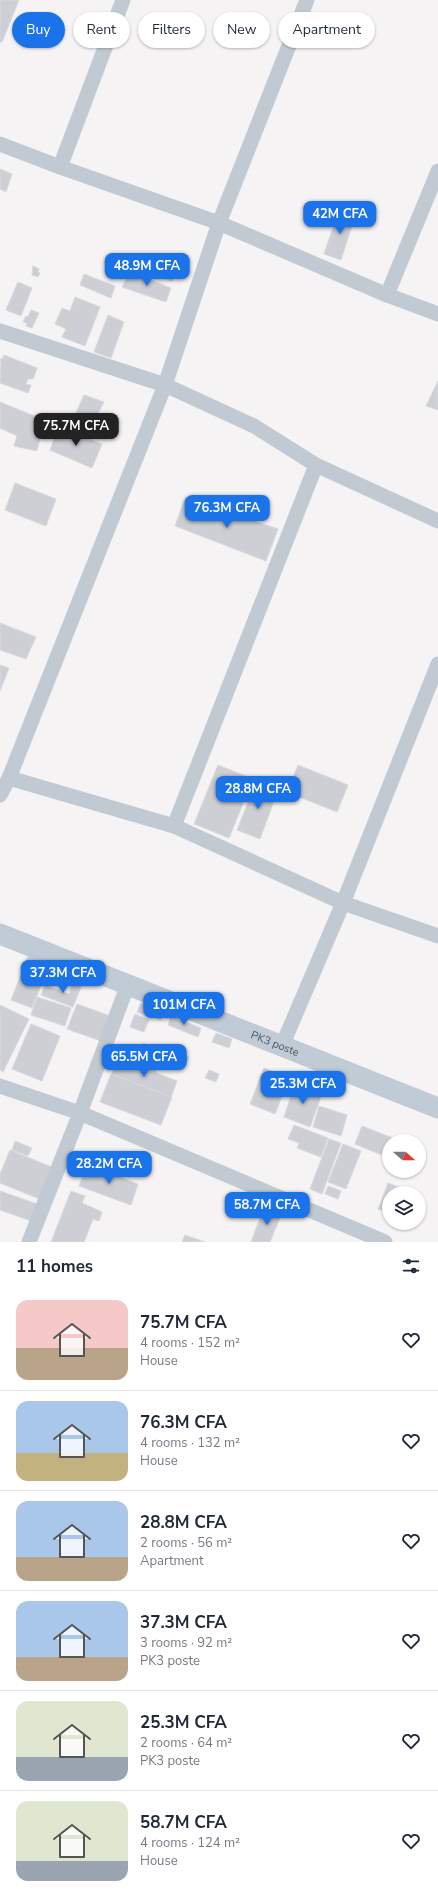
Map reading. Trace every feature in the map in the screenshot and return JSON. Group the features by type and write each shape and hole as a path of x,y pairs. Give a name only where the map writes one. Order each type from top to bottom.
{"street":[{"path":"60,167 123,0"},
{"path":"0,795 9,778 165,385 219,223 307,0"},
{"path":"0,144 60,167 219,223 387,296 438,314"},
{"path":"387,296 438,171"},
{"path":"0,331 165,385 254,426 316,465 438,521"},
{"path":"174,826 316,465"},
{"path":"282,1046 343,902 438,664"},
{"path":"9,778 174,826 343,902 438,936"},
{"name":"PK3 poste","path":"0,934 438,1108"},
{"path":"29,1242 80,1113 128,984"},
{"path":"0,1086 80,1113 385,1242"}],"building":[{"path":"0,0 19,0 14,12 12,12 12,17 2,42 0,42"},
{"path":"0,169 12,174 6,192 0,189"},
{"path":"339,210 355,216 341,260 324,254"},
{"path":"132,257 175,274 172,281 130,266"},
{"path":"33,266 39,269 38,272 40,273 38,277 32,275"},
{"path":"130,272 171,288 166,302 122,287"},
{"path":"84,274 115,286 111,298 80,285"},
{"path":"18,282 32,288 21,316 6,310"},
{"path":"75,297 100,307 85,346 62,337 66,329 55,324 62,308 70,311"},
{"path":"31,310 39,313 32,328 26,326 27,323 23,322 26,316 28,317"},
{"path":"108,315 124,322 111,358 94,352"},
{"path":"4,355 37,368 33,379 28,379 26,384 31,385 28,393 0,383 0,359 2,359"},
{"path":"438,381 438,410 426,406"},
{"path":"84,395 104,402 89,430 72,422"},
{"path":"0,402 44,420 37,451 14,446 17,436 0,428"},
{"path":"58,427 102,444 92,468 50,450"},
{"path":"15,483 56,499 46,526 5,510"},
{"path":"185,498 278,529 266,561 175,526"},
{"path":"0,623 36,637 26,659 0,650"},
{"path":"0,665 9,668 0,691"},
{"path":"218,765 253,779 229,838 194,824"},
{"path":"298,765 348,785 337,812 287,792"},
{"path":"256,782 278,790 260,839 237,830"},
{"path":"29,954 50,963 32,1008 11,1000"},
{"path":"73,981 82,984 73,1007 41,995 45,985 69,994"},
{"path":"37,997 71,1008 65,1026 31,1015"},
{"path":"141,1003 153,1008 150,1017 137,1012"},
{"path":"77,1004 113,1017 104,1042 67,1029"},
{"path":"0,1005 29,1019 3,1072 0,1070"},
{"path":"160,1010 164,1012 161,1020 157,1019"},
{"path":"135,1014 149,1020 144,1032 130,1027"},
{"path":"171,1016 201,1028 198,1037 168,1025"},
{"path":"31,1024 60,1036 42,1081 12,1069"},
{"path":"216,1033 232,1039 229,1048 212,1042"},
{"path":"143,1043 163,1051 155,1072 135,1064"},
{"path":"167,1048 189,1057 186,1063 165,1055"},
{"path":"118,1058 177,1081 171,1097 112,1074"},
{"path":"264,1068 289,1078 275,1114 250,1104"},
{"path":"209,1070 219,1074 216,1082 205,1078"},
{"path":"111,1074 172,1097 161,1125 100,1102"},
{"path":"295,1084 322,1094 310,1127 284,1117"},
{"path":"319,1106 347,1115 341,1136 313,1127"},
{"path":"294,1125 328,1138 321,1157 297,1148 299,1143 288,1139"},
{"path":"362,1126 383,1134 382,1155 355,1144"},
{"path":"329,1139 341,1143 322,1194 310,1189"},
{"path":"15,1141 32,1148 28,1156 12,1150"},
{"path":"343,1144 361,1151 346,1189 328,1182"},
{"path":"10,1150 54,1168 42,1200 0,1183 0,1174"},
{"path":"87,1165 138,1184 131,1205 79,1186"},
{"path":"388,1183 396,1186 387,1186"},
{"path":"328,1186 341,1191 338,1199 325,1194"},
{"path":"0,1191 40,1205 34,1222 0,1210"},
{"path":"71,1191 85,1196 82,1203 102,1212 99,1221 93,1219 84,1242 51,1242"},
{"path":"382,1199 382,1210 378,1209"},
{"path":"264,1207 282,1213 270,1242 251,1242"},
{"path":"185,1235 205,1242 182,1242"}]}
